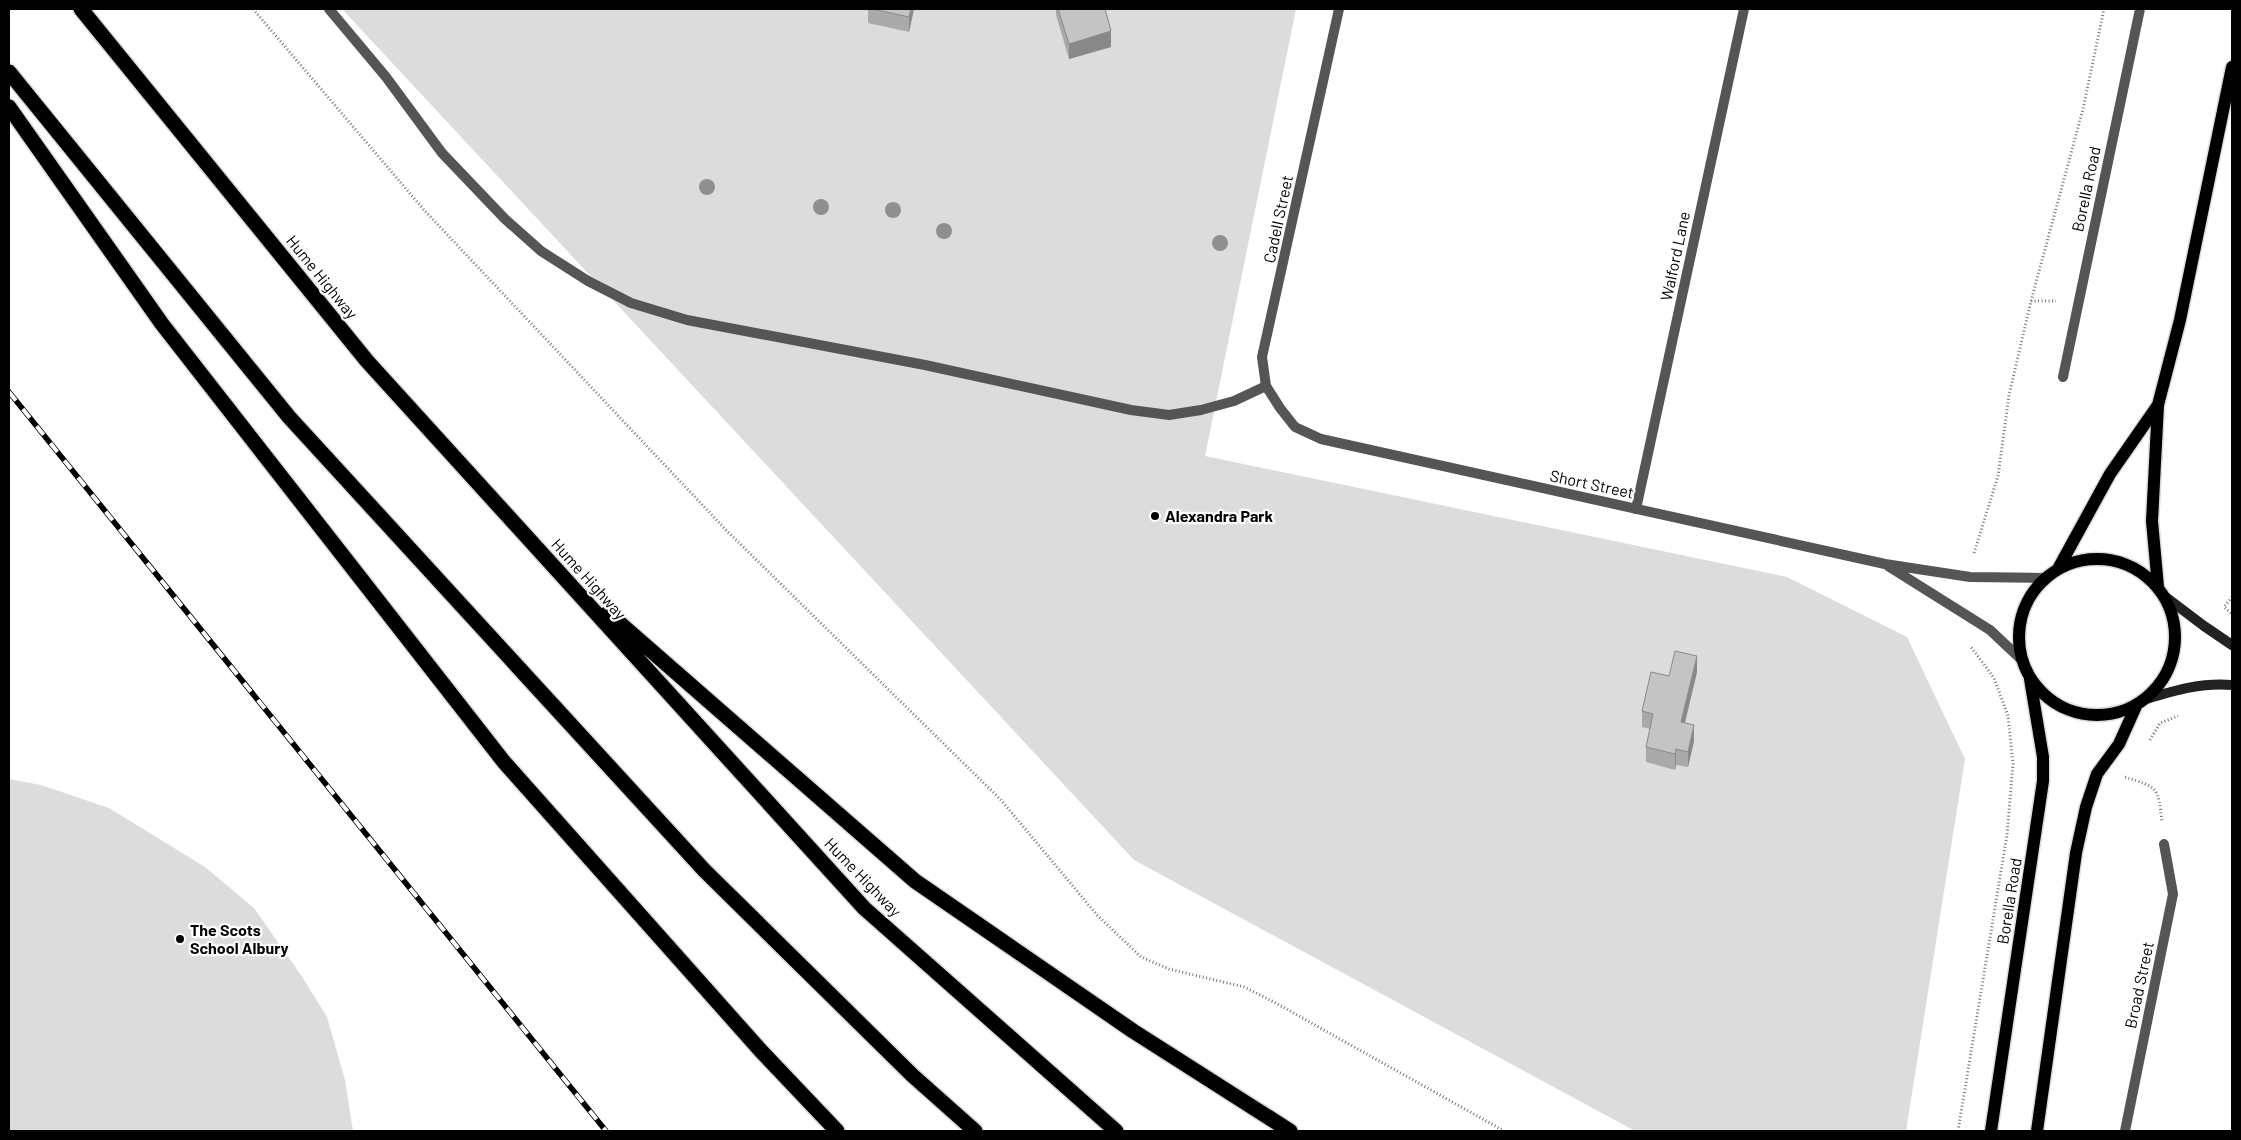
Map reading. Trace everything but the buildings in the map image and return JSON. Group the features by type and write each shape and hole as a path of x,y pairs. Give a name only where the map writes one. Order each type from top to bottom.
{"highway":[{"name":"Hume Highway","path":"81,9 368,361 864,908 1116,1131"},
{"path":"9,72 289,417 704,870 912,1075 975,1131"},
{"path":"9,107 162,324 504,762 761,1051 837,1131"},
{"path":"554,566 916,881 1133,1031 1290,1131"}],"main road":[{"path":"2037,1131 2076,853 2086,807 2097,774 2119,744 2140,702 2163,679 2174,651 2174,622 2160,591 2152,520 2158,405 2180,320 2232,66"},
{"path":"2058,569 2110,474 2158,405"},
{"path":"2140,702 2111,714 2077,712 2047,697 2030,676 2024,662 2020,647 2022,617 2027,602 2045,578 2058,569 2088,559 2119,561 2140,572 2160,591"},
{"name":"Borella Road","path":"1991,1131 2043,781 2044,757 2030,676"}],"street":[{"path":"329,9 386,77 442,153 506,219 541,252 588,281 631,303 687,320 890,357 1131,410 1169,415 1201,410 1234,401 1266,386"},
{"name":"Cadell Street","path":"1295,427 1266,386 1262,357 1339,9"},
{"name":"Walford Lane","path":"1636,509 1744,9"},
{"name":"Borella Road","path":"2063,377 2140,9"},
{"name":"Short Street","path":"1295,427 1321,439 1885,564 1970,577 2045,578"},
{"name":"Short Street","path":"1885,564 1990,630 2024,662"},
{"path":"2160,591 2204,626 2232,645"},
{"path":"2140,702 2196,686 2213,683 2232,684"},
{"name":"Broad Street","path":"2125,1131 2173,894 2164,844"}],"path":[{"path":"253,9 424,210 727,531 1001,800 1097,915 1141,957 1169,969 1244,987 1504,1131"},
{"path":"1974,553 1998,476 2009,395 2031,301 2082,109 2104,9"},
{"path":"2031,301 2079,301"},
{"path":"2232,597 2224,607 2232,614"},
{"path":"1958,1131 2007,835 2013,764 2008,716 1994,678 1970,646"},
{"path":"2146,746 2160,723 2185,713"},
{"path":"2131,770 2126,778 2154,788 2159,795 2164,844"}],"shaded area":[{"name":"Alexandra Park","path":"342,9 1296,9 1205,456 1787,577 1907,637 1965,759 1906,1131 1635,1131 1134,860"},
{"path":"9,779 41,785 109,808 205,867 254,908 303,978 327,1017 345,1080 353,1131 9,1131"}],"railway":[{"path":"9,392 606,1131"}],"place":[{"name":"Alexandra Park","path":"1155,516"},
{"name":"The Scots School Albury","path":"180,939"}]}
